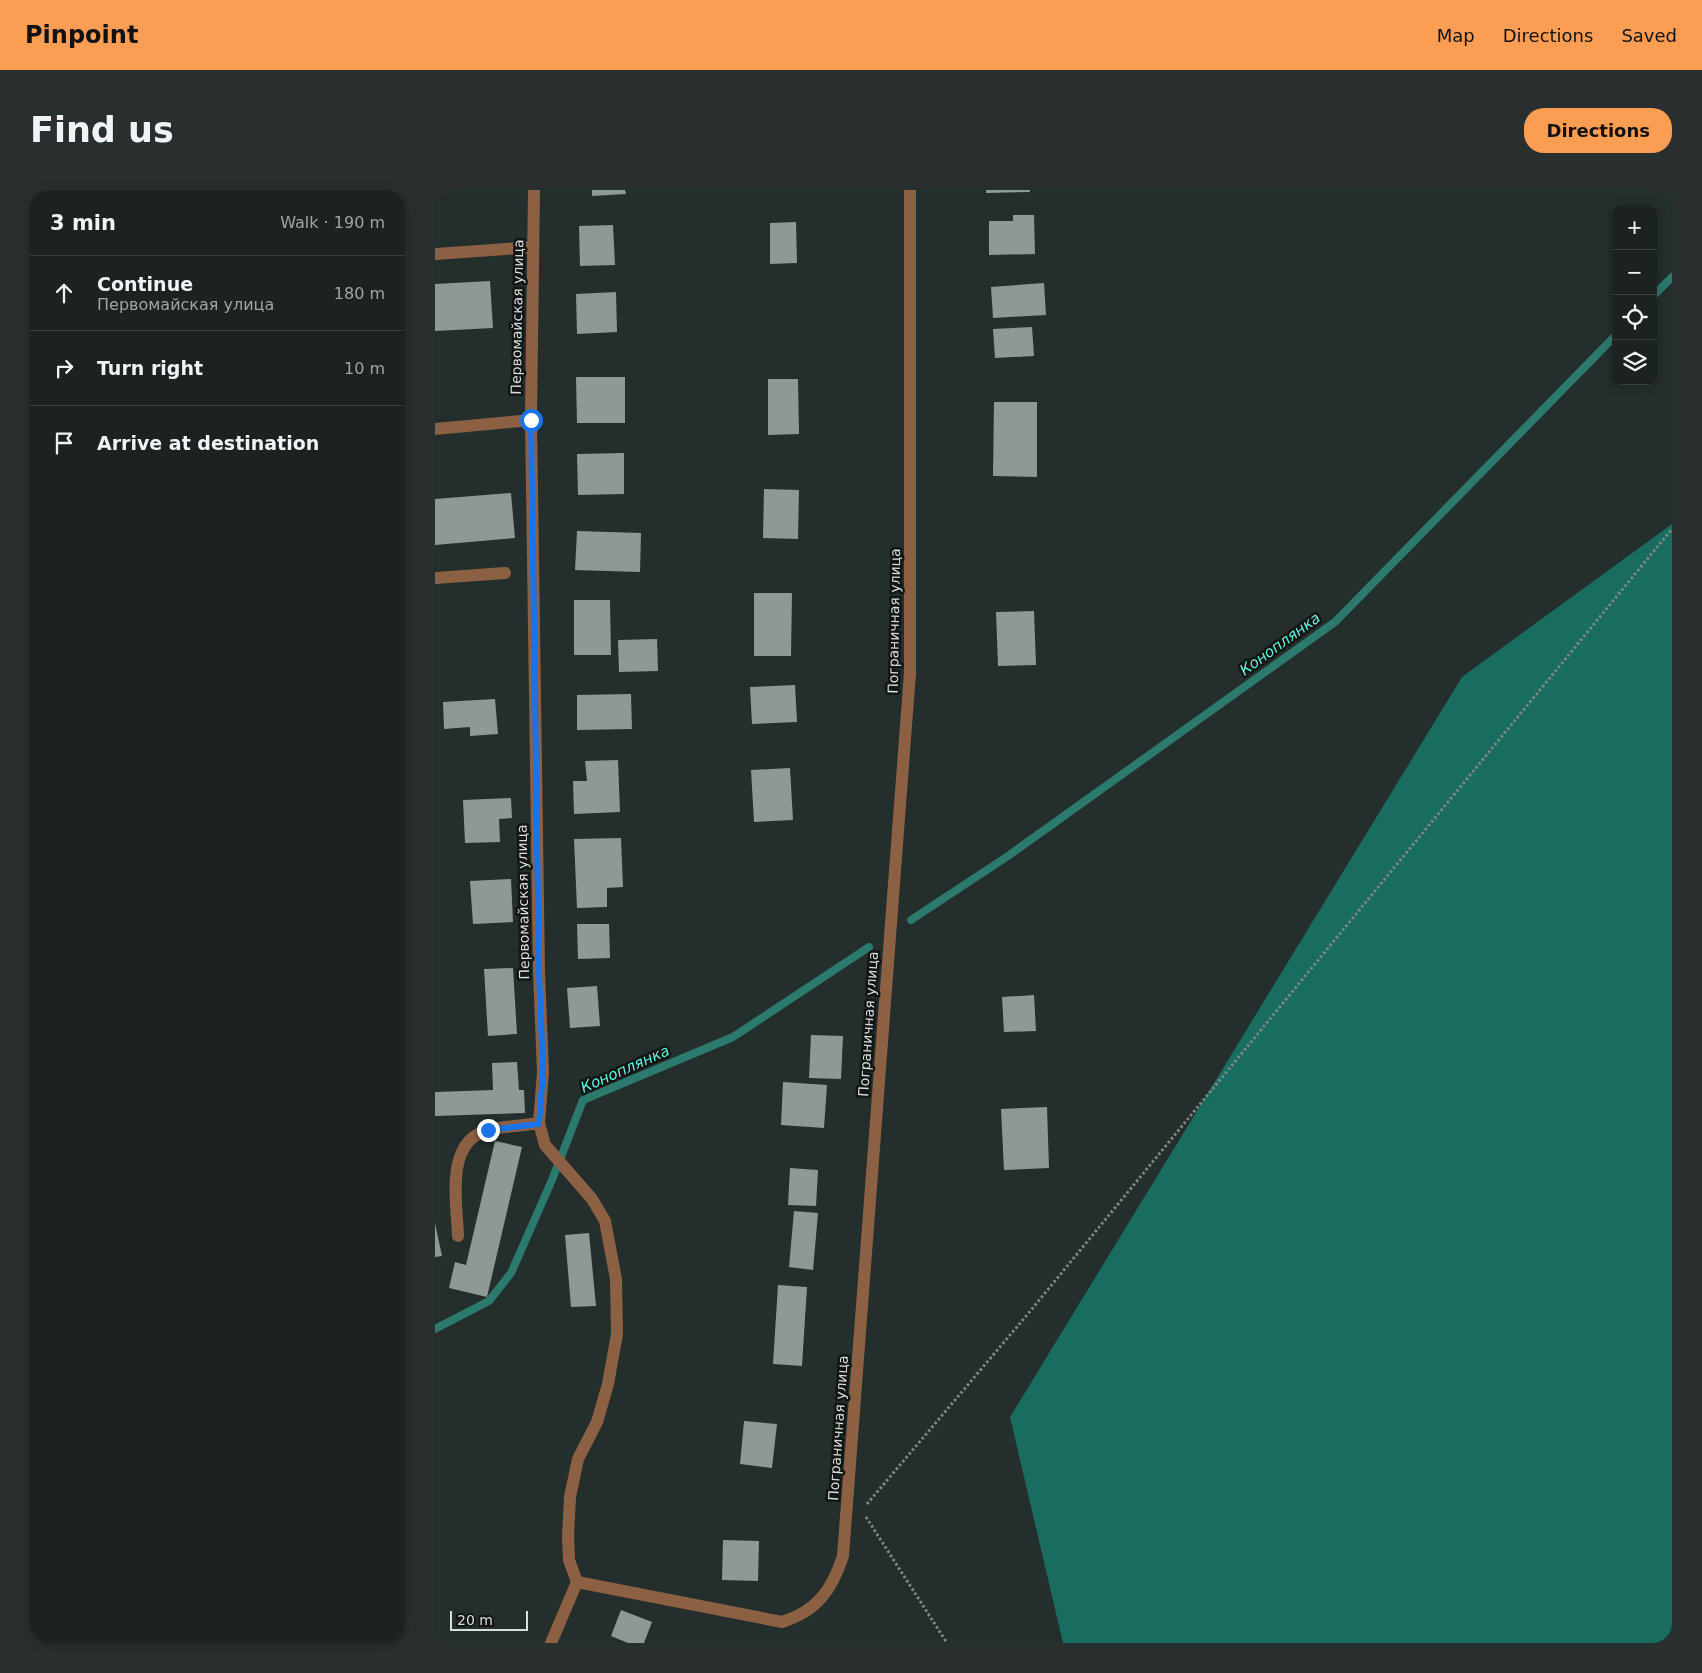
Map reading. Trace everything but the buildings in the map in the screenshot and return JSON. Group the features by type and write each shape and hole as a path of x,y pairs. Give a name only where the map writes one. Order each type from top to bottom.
{"street":[{"name":"Первомайская улица","path":"534,190 531,420 539,972 543,1072 539,1124 545,1145 574,1176 592,1199 605,1221 616,1279 617,1334 608,1384 597,1422 578,1459 570,1497 569,1560 577,1582"},
{"name":"Пограничная улица","path":"577,1582 782,1622 802,1616 826,1594 838,1572 843,1556 910,673 910,190"},
{"path":"435,254 533,247"},
{"path":"435,429 531,420"},
{"path":"435,578 505,573"},
{"path":"458,1236 456,1174 462,1150 474,1136 488,1130 539,1124"},
{"path":"551,1643 577,1582"}],"path":[{"path":"947,1643 861,1510 1027,1315 1672,529"}],"green space":[{"path":"1672,524 1672,1643 1063,1643 1010,1417 1462,677"}],"waterway":[{"name":"Коноплянка","path":"1654,295 1672,277"},
{"name":"Коноплянка","path":"911,920 1008,856 1335,622 1612,339"},
{"name":"Коноплянка","path":"435,1329 489,1301 511,1273 552,1180 583,1100 733,1037 869,947"}],"route":[{"path":"488,1130 539,1124 543,1072 539,972 531,420"}]}
